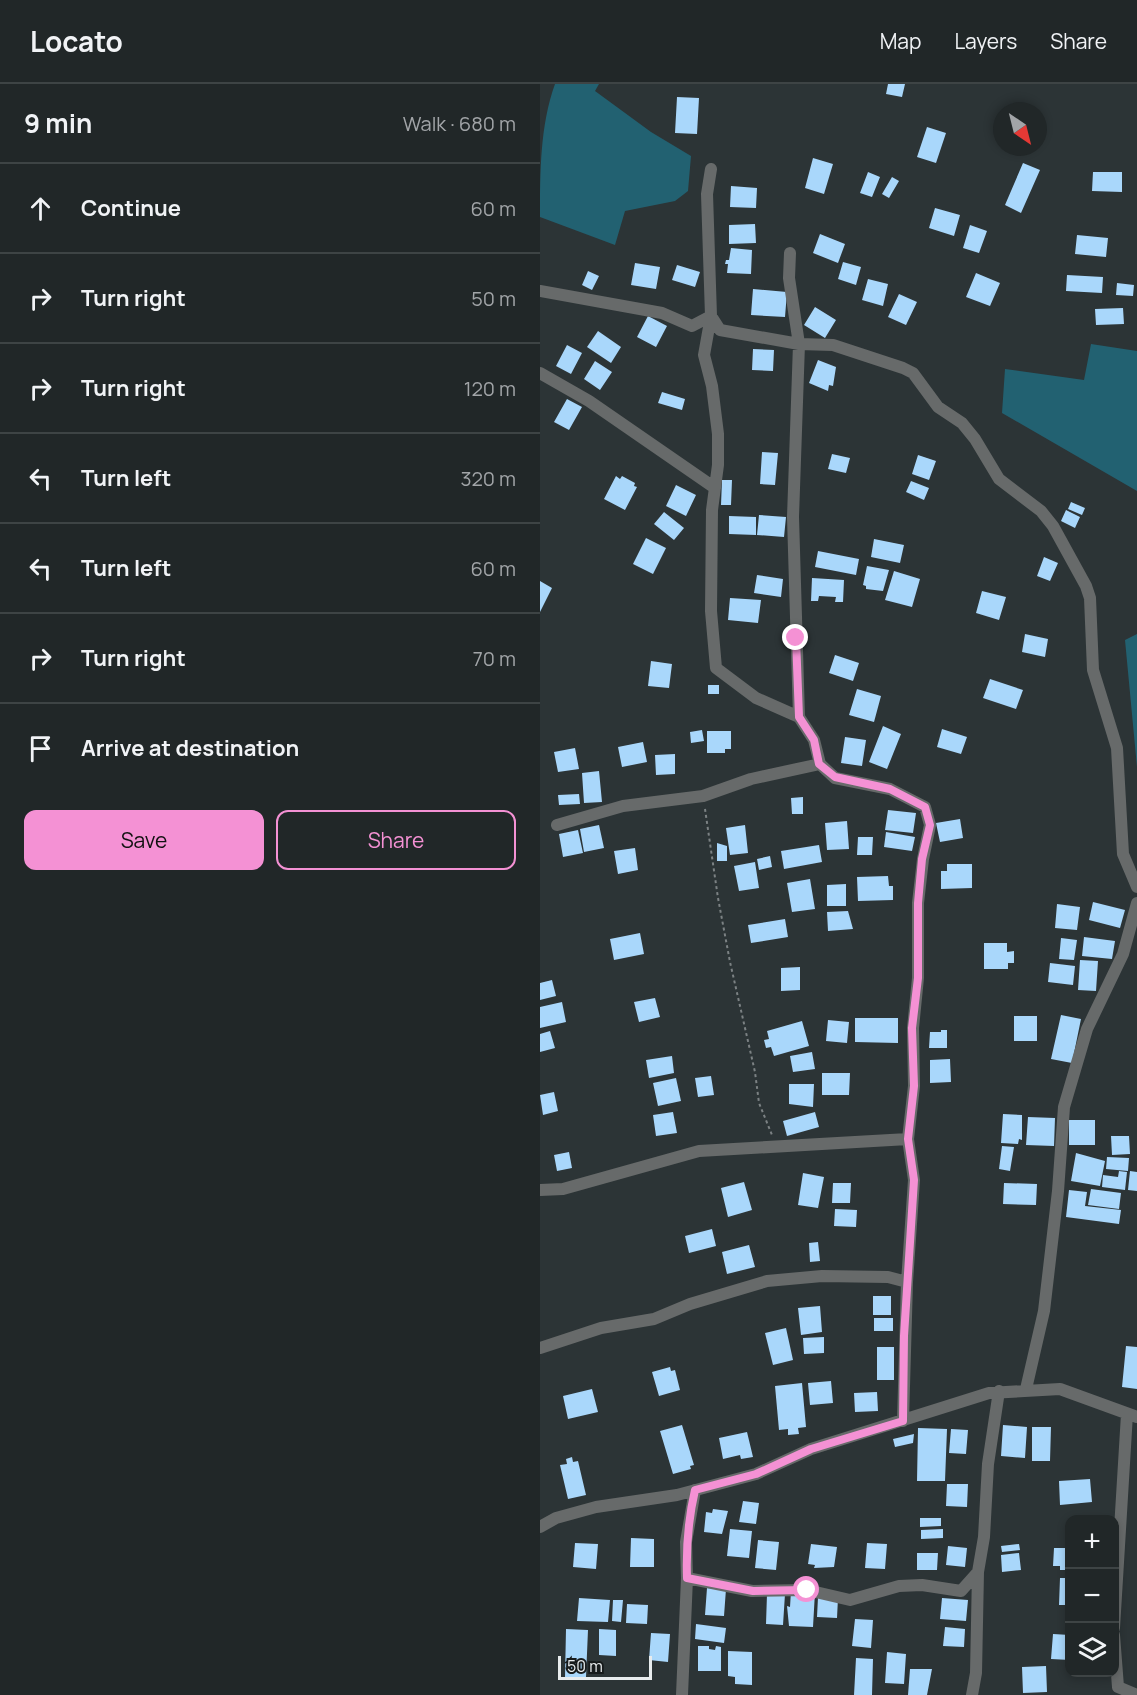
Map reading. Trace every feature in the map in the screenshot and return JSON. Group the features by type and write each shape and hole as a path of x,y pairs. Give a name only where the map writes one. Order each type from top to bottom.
{"street":[{"path":"711,169 707,194 711,316 704,355 712,386 718,434 711,611 716,668 756,698 799,717"},
{"path":"790,253 789,278 795,304 799,344 793,455 799,717 814,740 819,764 835,777 890,789 925,807 930,825 922,859 918,903 918,978 912,1028 914,1086 908,1139 914,1180 907,1281 903,1421"},
{"path":"540,291 662,313 692,326 711,316"},
{"path":"711,316 720,330 799,344 833,345 903,368 913,374 938,407 962,423 975,439 999,478 1041,511 1053,526 1086,586 1090,598 1093,670 1117,748 1122,846 1137,887"},
{"path":"540,373 589,401 715,488"},
{"path":"557,825 623,806 703,796 751,779 819,764"},
{"path":"1026,1389 1044,1311 1058,1191 1064,1107 1087,1029 1122,954 1137,903"},
{"path":"540,1190 563,1189 699,1150 908,1139"},
{"path":"540,1348 601,1328 654,1319 690,1304 767,1281 822,1276 888,1277 907,1281"},
{"path":"540,1527 556,1518 596,1507 695,1490 756,1474 811,1449 999,1391 1060,1389 1132,1415 1114,1623"},
{"path":"972,1695 976,1673 978,1572 984,1537 988,1464 999,1391"},
{"path":"682,1695 687,1578 686,1542 695,1490"},
{"path":"687,1578 753,1591 807,1590 850,1600 899,1586 922,1585 961,1592 978,1572"},
{"path":"1118,1691 1137,1695"}],"path":[{"path":"703,796 718,898 755,1072 759,1103 776,1145"}],"shaded area":[{"path":"555,84 599,84 595,91 651,132 691,156 688,191 675,201 625,211 615,245 540,217 544,132"},
{"path":"1091,344 1137,351 1137,491 1002,413 1005,369 1084,380"},
{"path":"1137,634 1137,767 1125,640"}],"building":[{"path":"888,84 905,84 902,97 886,94"},
{"path":"677,97 699,98 697,134 675,133"},
{"path":"927,127 946,133 936,163 917,157"},
{"path":"813,158 833,164 824,194 805,188"},
{"path":"1023,163 1040,170 1021,213 1005,205"},
{"path":"868,172 880,177 872,197 860,193"},
{"path":"1093,172 1122,172 1122,192 1092,191"},
{"path":"892,177 899,181 889,198 882,194"},
{"path":"731,186 757,188 756,208 730,207"},
{"path":"935,208 960,215 954,236 929,228"},
{"path":"755,224 756,243 729,244 729,225"},
{"path":"970,225 987,231 979,253 963,248"},
{"path":"820,234 845,244 838,263 813,253"},
{"path":"1077,235 1108,238 1106,257 1075,254"},
{"path":"731,248 752,250 751,274 727,273 728,264 725,264 726,260 729,260"},
{"path":"843,262 861,267 856,285 838,279"},
{"path":"635,263 660,267 656,289 631,285"},
{"path":"677,265 700,272 695,287 672,280"},
{"path":"588,271 599,276 592,290 582,285"},
{"path":"976,273 1000,283 990,306 966,297"},
{"path":"1067,275 1103,277 1102,293 1066,291"},
{"path":"868,279 888,284 883,306 862,300"},
{"path":"1117,283 1134,285 1133,296 1116,295"},
{"path":"753,289 787,292 785,317 751,315"},
{"path":"899,294 917,302 906,325 888,317"},
{"path":"815,307 836,320 825,338 804,325"},
{"path":"1123,308 1124,324 1096,325 1095,309"},
{"path":"648,316 667,326 656,347 637,337"},
{"path":"598,331 621,347 611,363 587,347"},
{"path":"567,345 582,353 571,374 556,366"},
{"path":"753,349 774,350 773,371 752,370"},
{"path":"818,360 836,367 833,386 829,385 828,391 809,383"},
{"path":"595,361 612,372 600,390 584,379"},
{"path":"662,392 685,399 682,410 658,403"},
{"path":"567,399 582,407 569,430 554,422"},
{"path":"762,452 778,453 775,485 760,484"},
{"path":"832,454 850,458 846,473 828,469"},
{"path":"918,455 936,461 929,480 912,474"},
{"path":"616,476 620,479 622,476 635,483 634,486 637,487 625,510 604,499"},
{"path":"722,480 732,480 731,505 721,505"},
{"path":"911,481 929,488 924,500 906,492"},
{"path":"676,485 696,495 686,516 666,506"},
{"path":"1071,502 1085,508 1082,515 1068,509"},
{"path":"1066,510 1080,517 1075,528 1061,521"},
{"path":"664,512 684,528 674,540 654,524"},
{"path":"759,515 786,517 784,537 757,535"},
{"path":"729,516 756,517 756,535 729,534"},
{"path":"646,538 666,548 653,574 633,564"},
{"path":"874,539 904,545 900,563 871,557"},
{"path":"818,551 859,559 856,575 815,567"},
{"path":"1044,557 1058,563 1050,581 1037,576"},
{"path":"867,566 889,570 883,591 866,589 863,585"},
{"path":"894,571 920,579 912,607 885,600"},
{"path":"757,575 783,579 781,597 754,593"},
{"path":"812,578 844,580 843,602 835,602 836,597 819,596 818,601 811,601"},
{"path":"540,581 552,588 540,612"},
{"path":"982,591 1006,597 999,620 976,613"},
{"path":"730,598 761,600 758,623 728,620"},
{"path":"1025,634 1048,639 1045,657 1022,652"},
{"path":"835,655 859,663 853,681 829,673"},
{"path":"651,661 672,664 669,688 648,686"},
{"path":"990,679 1023,690 1016,709 983,698"},
{"path":"708,685 719,685 719,694 708,694"},
{"path":"857,689 881,696 874,722 849,715"},
{"path":"883,726 901,734 887,769 869,762"},
{"path":"942,729 967,737 961,754 937,747"},
{"path":"702,730 704,741 691,743 690,732"},
{"path":"707,731 731,731 731,749 725,749 725,753 707,753"},
{"path":"845,737 866,740 862,766 841,763"},
{"path":"643,742 647,762 622,767 618,747"},
{"path":"575,748 579,769 558,772 554,752"},
{"path":"675,754 675,774 656,775 655,755"},
{"path":"599,771 602,802 584,803 582,773"},
{"path":"579,794 580,804 559,805 558,795"},
{"path":"803,797 803,814 792,814 791,798"},
{"path":"888,810 916,813 913,833 885,830"},
{"path":"960,819 963,838 940,842 936,823"},
{"path":"847,821 849,849 827,850 825,823"},
{"path":"599,825 604,848 584,852 580,829"},
{"path":"745,825 748,853 730,855 726,828"},
{"path":"578,830 583,853 563,857 559,834"},
{"path":"886,832 915,837 912,851 884,847"},
{"path":"858,837 873,837 872,855 857,855"},
{"path":"717,843 727,846 727,861 717,861"},
{"path":"819,845 822,862 784,869 781,851"},
{"path":"635,848 638,870 618,874 614,851"},
{"path":"770,856 772,867 759,870 757,859"},
{"path":"755,862 759,888 739,891 734,866"},
{"path":"947,864 972,864 972,888 941,889 941,871 947,871"},
{"path":"888,876 889,886 893,886 893,900 858,901 857,877"},
{"path":"810,879 815,909 792,912 787,883"},
{"path":"846,884 846,906 827,906 827,885"},
{"path":"1093,902 1125,910 1120,928 1089,920"},
{"path":"1057,904 1080,907 1077,930 1055,928"},
{"path":"848,911 853,929 828,931 827,912"},
{"path":"785,919 788,937 751,943 748,925"},
{"path":"640,933 644,954 614,960 610,939"},
{"path":"1084,937 1115,941 1112,959 1082,956"},
{"path":"1061,938 1077,940 1074,960 1059,959"},
{"path":"984,943 1007,943 1007,952 1014,951 1014,963 1008,963 1008,969 984,969"},
{"path":"1080,960 1098,961 1096,991 1078,990"},
{"path":"1050,963 1075,966 1073,985 1048,982"},
{"path":"800,967 800,990 781,991 781,968"},
{"path":"552,980 556,996 540,1000 540,983"},
{"path":"655,998 660,1017 639,1022 634,1002"},
{"path":"562,1002 566,1022 540,1028 540,1007"},
{"path":"1061,1015 1081,1019 1072,1063 1051,1059"},
{"path":"1014,1016 1037,1016 1037,1041 1014,1041"},
{"path":"855,1018 898,1018 898,1043 855,1042"},
{"path":"828,1020 849,1022 847,1043 826,1041"},
{"path":"802,1021 809,1046 774,1056 771,1047 766,1048 764,1040 769,1039 767,1031"},
{"path":"941,1030 947,1030 947,1048 929,1048 930,1032 941,1032"},
{"path":"550,1031 555,1048 540,1052 540,1034"},
{"path":"812,1052 815,1069 793,1072 790,1056"},
{"path":"672,1056 674,1073 649,1078 646,1060"},
{"path":"950,1059 951,1082 930,1083 930,1060"},
{"path":"822,1073 850,1073 849,1095 822,1095"},
{"path":"711,1076 714,1095 698,1097 695,1078"},
{"path":"676,1078 681,1101 658,1106 653,1083"},
{"path":"789,1084 814,1084 813,1107 789,1104"},
{"path":"554,1092 558,1111 543,1115 540,1095"},
{"path":"673,1112 677,1133 656,1136 653,1115"},
{"path":"815,1112 819,1127 787,1136 783,1121"},
{"path":"1003,1114 1022,1115 1022,1140 1019,1139 1018,1144 1001,1143"},
{"path":"1028,1117 1055,1118 1054,1146 1026,1145"},
{"path":"1069,1120 1095,1120 1095,1145 1069,1145"},
{"path":"1111,1136 1129,1136 1130,1154 1112,1155"},
{"path":"1002,1146 1014,1147 1010,1171 999,1169"},
{"path":"569,1152 572,1168 557,1171 554,1155"},
{"path":"1076,1153 1105,1161 1100,1186 1071,1181"},
{"path":"1107,1157 1129,1158 1128,1171 1106,1169"},
{"path":"1119,1171 1127,1172 1125,1190 1102,1187 1103,1175 1118,1177"},
{"path":"1130,1171 1137,1172 1137,1191 1128,1190"},
{"path":"803,1173 824,1177 818,1208 798,1205"},
{"path":"744,1182 752,1210 728,1217 721,1188"},
{"path":"833,1183 851,1183 850,1203 832,1203"},
{"path":"1004,1183 1037,1184 1036,1205 1003,1204"},
{"path":"1091,1189 1121,1193 1119,1209 1088,1205"},
{"path":"1069,1190 1087,1192 1085,1206 1121,1210 1119,1224 1066,1217"},
{"path":"835,1209 857,1210 856,1227 834,1226"},
{"path":"712,1229 716,1246 689,1253 685,1236"},
{"path":"818,1242 820,1261 810,1262 809,1243"},
{"path":"749,1245 755,1267 727,1274 722,1252"},
{"path":"873,1296 891,1296 891,1315 873,1315"},
{"path":"820,1306 822,1332 801,1335 798,1308"},
{"path":"874,1318 893,1318 893,1331 874,1331"},
{"path":"786,1328 793,1360 773,1365 765,1333"},
{"path":"824,1337 824,1353 804,1354 803,1338"},
{"path":"1126,1346 1137,1347 1137,1389 1122,1387"},
{"path":"877,1347 894,1347 894,1380 877,1380"},
{"path":"670,1367 671,1371 675,1370 680,1390 659,1396 652,1372"},
{"path":"831,1381 833,1403 810,1405 808,1383"},
{"path":"802,1383 806,1427 798,1428 799,1434 788,1435 788,1429 779,1430 775,1386"},
{"path":"592,1389 598,1412 568,1419 563,1396"},
{"path":"877,1392 878,1411 855,1412 854,1393"},
{"path":"682,1425 694,1465 690,1466 691,1469 673,1474 660,1431"},
{"path":"1003,1425 1027,1427 1025,1458 1001,1456"},
{"path":"1032,1427 1051,1427 1050,1461 1032,1461"},
{"path":"918,1428 947,1429 945,1481 917,1481"},
{"path":"951,1429 968,1430 966,1454 949,1453"},
{"path":"747,1432 753,1457 741,1459 740,1455 723,1459 719,1438"},
{"path":"914,1434 913,1443 895,1447 893,1439"},
{"path":"572,1457 573,1462 578,1461 586,1495 568,1499 560,1465 567,1464 566,1459"},
{"path":"1090,1479 1092,1502 1060,1505 1059,1481"},
{"path":"947,1484 968,1484 967,1507 946,1506"},
{"path":"743,1501 759,1503 756,1524 739,1522"},
{"path":"713,1509 728,1511 722,1534 704,1532 706,1512 712,1513"},
{"path":"920,1518 941,1518 941,1526 920,1527"},
{"path":"730,1529 752,1531 749,1558 727,1556"},
{"path":"943,1529 943,1538 921,1539 921,1530"},
{"path":"631,1538 654,1539 654,1567 630,1567"},
{"path":"758,1540 779,1542 776,1570 755,1568"},
{"path":"575,1543 598,1544 596,1569 573,1567"},
{"path":"867,1543 887,1544 885,1569 865,1568"},
{"path":"811,1544 837,1547 834,1567 814,1568 815,1565 808,1564"},
{"path":"1019,1544 1020,1550 1002,1552 1001,1546"},
{"path":"948,1546 967,1548 965,1567 946,1565"},
{"path":"1054,1548 1065,1548 1065,1570 1060,1570 1060,1566 1053,1566"},
{"path":"917,1553 938,1553 937,1570 917,1570"},
{"path":"1019,1553 1021,1570 1002,1572 1001,1555"},
{"path":"1060,1578 1065,1578 1065,1605 1059,1605"},
{"path":"707,1588 726,1589 724,1616 705,1615"},
{"path":"791,1591 815,1592 813,1627 789,1626 787,1606 790,1607"},
{"path":"767,1594 785,1594 783,1625 766,1624"},
{"path":"818,1597 838,1598 837,1618 817,1617"},
{"path":"579,1598 610,1600 608,1622 577,1621"},
{"path":"942,1598 968,1600 966,1621 940,1619"},
{"path":"613,1600 623,1600 621,1622 612,1621"},
{"path":"627,1604 648,1605 647,1624 626,1623"},
{"path":"855,1619 873,1620 871,1648 852,1646"},
{"path":"696,1624 726,1628 724,1643 695,1639"},
{"path":"945,1627 965,1629 964,1647 943,1646"},
{"path":"566,1629 588,1630 586,1677 565,1677"},
{"path":"599,1629 616,1630 616,1656 599,1655"},
{"path":"651,1633 670,1634 668,1662 649,1660"},
{"path":"1053,1634 1065,1635 1065,1660 1051,1659"},
{"path":"698,1646 709,1646 709,1649 715,1650 716,1646 721,1647 721,1671 698,1671"},
{"path":"728,1651 752,1652 752,1685 735,1684 735,1677 728,1676"},
{"path":"887,1652 906,1654 904,1684 885,1683"},
{"path":"856,1658 873,1659 872,1695 854,1695"},
{"path":"1046,1666 1047,1692 1023,1693 1022,1667"},
{"path":"910,1669 932,1669 927,1695 908,1695"}],"route":[{"path":"796,638 796,698 799,717 814,740 819,764 835,777 890,789 907,797 925,807 930,825 922,859 918,903 918,978 912,1028 914,1086 908,1139 914,1180 904,1336 903,1421 811,1449 756,1474 695,1490 690,1510 686,1542 687,1578 753,1591 807,1590"}]}
